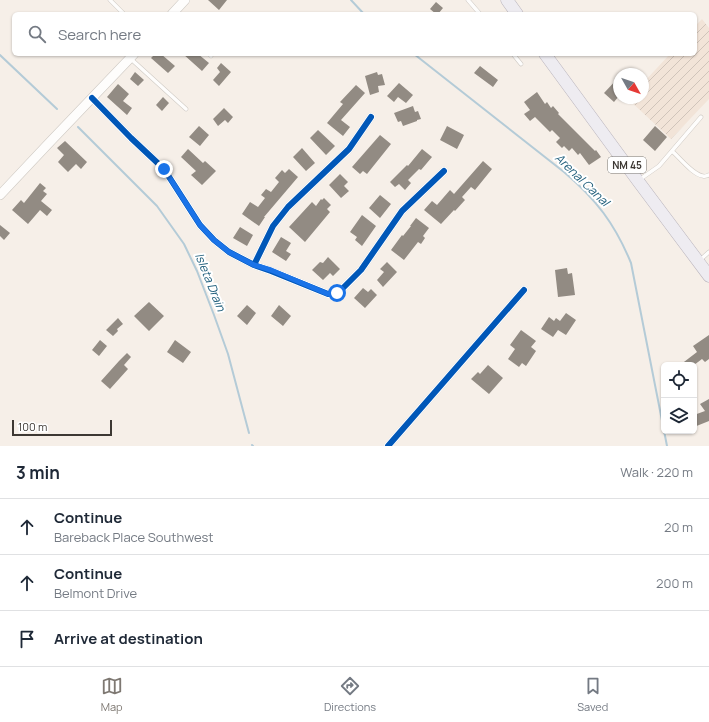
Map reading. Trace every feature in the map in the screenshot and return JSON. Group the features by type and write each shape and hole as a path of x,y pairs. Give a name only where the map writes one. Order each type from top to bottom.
{"main road":[{"path":"507,0 515,12"},
{"name":"NM 45","path":"546,56 709,276"}],"street":[{"path":"174,12 185,0"},
{"path":"0,195 132,56"},
{"path":"92,98 164,169 200,225 214,240 229,252 254,265 271,270 328,294 337,293 361,270 402,212 444,171"},
{"path":"254,265 273,226 288,207 349,149 371,117"},
{"path":"388,446 524,290"}],"lane":[{"path":"110,0 122,12"},
{"path":"468,0 478,12"},
{"path":"132,56 186,109"},
{"path":"515,56 521,64"},
{"path":"638,181 659,166 701,117"},
{"path":"672,151 693,171 704,177 709,175"},
{"path":"698,261 709,252"}],"shaded area":[{"path":"702,19 709,28 709,99 671,139 633,104 649,104 649,77 668,56 697,56 697,24"}],"building":[{"path":"208,0 227,0 219,10"},
{"path":"436,2 443,8 440,12 434,12 430,9"},
{"path":"153,56 163,56 175,66 168,73 151,58"},
{"path":"185,56 200,56 209,63 202,71"},
{"path":"221,63 231,72 219,86 213,80 220,72 217,68"},
{"path":"480,66 498,80 493,87 474,73"},
{"path":"135,72 144,80 138,86 130,79"},
{"path":"377,72 378,75 382,74 385,85 378,86 379,92 370,95 365,76"},
{"path":"399,83 413,95 406,103 398,97 394,102 387,96"},
{"path":"613,83 613,101 604,93"},
{"path":"118,84 129,94 123,101 132,108 127,115 107,97"},
{"path":"356,85 365,93 341,120 350,127 343,136 327,123 343,104 340,102"},
{"path":"537,92 545,104 547,102 551,108 553,106 559,113 558,114 595,151 596,150 601,157 589,165 580,153 578,155 572,148 569,151 564,146 562,148 556,142 560,138 552,130 550,132 535,117 530,121 524,114 530,110 524,102"},
{"path":"163,97 169,103 162,111 156,105"},
{"path":"413,106 415,112 418,111 421,119 403,126 401,121 398,122 394,113"},
{"path":"224,108 233,117 228,123 225,120 218,126 213,119"},
{"path":"199,126 209,135 200,146 189,137"},
{"path":"447,126 464,135 457,149 440,140"},
{"path":"655,126 667,137 655,151 643,140"},
{"path":"318,130 335,146 326,155 310,138"},
{"path":"380,135 391,144 367,174 363,171 360,174 352,167"},
{"path":"65,141 87,162 81,169 76,164 68,172 58,162 64,155 57,148"},
{"path":"302,148 315,163 306,171 293,157"},
{"path":"188,149 203,163 205,161 216,171 202,185 191,175 196,171 181,157"},
{"path":"422,149 432,157 421,170 419,169 408,180 411,183 405,190 399,184 395,187 390,182 407,165 408,166"},
{"path":"483,161 492,169 475,190 471,187 462,197 465,200 441,224 424,210 432,201 437,205 450,190 454,194"},
{"path":"289,169 298,177 264,217 259,226 242,214 250,202 258,207 265,198 261,195 266,189 271,192 279,182 275,178 282,170 285,173"},
{"path":"340,174 348,182 344,186 349,191 341,198 329,185"},
{"path":"40,183 46,188 43,191 47,194 41,201 52,210 47,216 40,210 28,224 12,210 21,200 24,203"},
{"path":"380,195 391,204 380,218 369,208"},
{"path":"324,198 331,205 327,209 330,212 305,242 289,227 312,202 316,206 321,199 322,200"},
{"path":"362,215 376,226 362,246 355,240 357,237 350,232"},
{"path":"416,218 429,228 423,236 425,238 421,244 418,242 404,260 391,250"},
{"path":"0,225 10,233 4,240 0,236"},
{"path":"240,227 253,235 247,246 233,238"},
{"path":"281,237 291,243 286,251 291,254 286,261 272,252"},
{"path":"328,257 340,269 333,276 330,273 323,280 312,270 320,262 323,263"},
{"path":"387,262 397,272 383,287 377,280 384,272 380,269"},
{"path":"567,268 568,274 572,273 575,295 558,297 555,270"},
{"path":"363,288 368,292 371,289 377,295 365,308 354,298"},
{"path":"149,302 164,316 149,331 134,316"},
{"path":"247,305 256,313 247,325 237,316"},
{"path":"279,305 291,316 283,326 271,316"},
{"path":"566,313 576,320 566,335 558,330 553,337 541,329 549,317 554,321 556,318 560,321"},
{"path":"118,318 123,324 117,329 118,331 113,336 106,330"},
{"path":"521,330 536,341 531,347 536,351 526,366 522,363 519,367 508,359 515,349 510,345"},
{"path":"709,335 709,359 705,362 702,359 697,363 684,362 697,352 693,346"},
{"path":"100,340 107,346 99,356 92,350"},
{"path":"175,340 191,352 183,363 167,352"},
{"path":"127,353 131,357 124,365 128,369 110,389 101,381"},
{"path":"488,365 503,378 489,394 471,379 478,372 480,374"},
{"path":"709,399 709,421 697,426 697,414 705,411 700,404"}],"waterway":[{"name":"Arenal Canal","path":"351,0 362,12"},
{"name":"Isleta Drain","path":"0,55 57,109"},
{"name":"Arenal Canal","path":"417,56 564,172 586,192 604,213 618,236 631,263 667,446"},
{"name":"Isleta Drain","path":"78,127 157,206 184,244 197,271 228,354 249,433"}],"cycle path":[{"path":"92,98 164,169 200,225 214,240 229,252 254,265 328,294 337,293 361,270 402,211 444,171"},
{"path":"254,265 273,226 288,207 349,149 371,117"},
{"path":"388,446 524,290"}],"route":[{"path":"164,169 200,225 214,240 229,252 254,265 271,270 314,289 328,294 337,293"}]}
